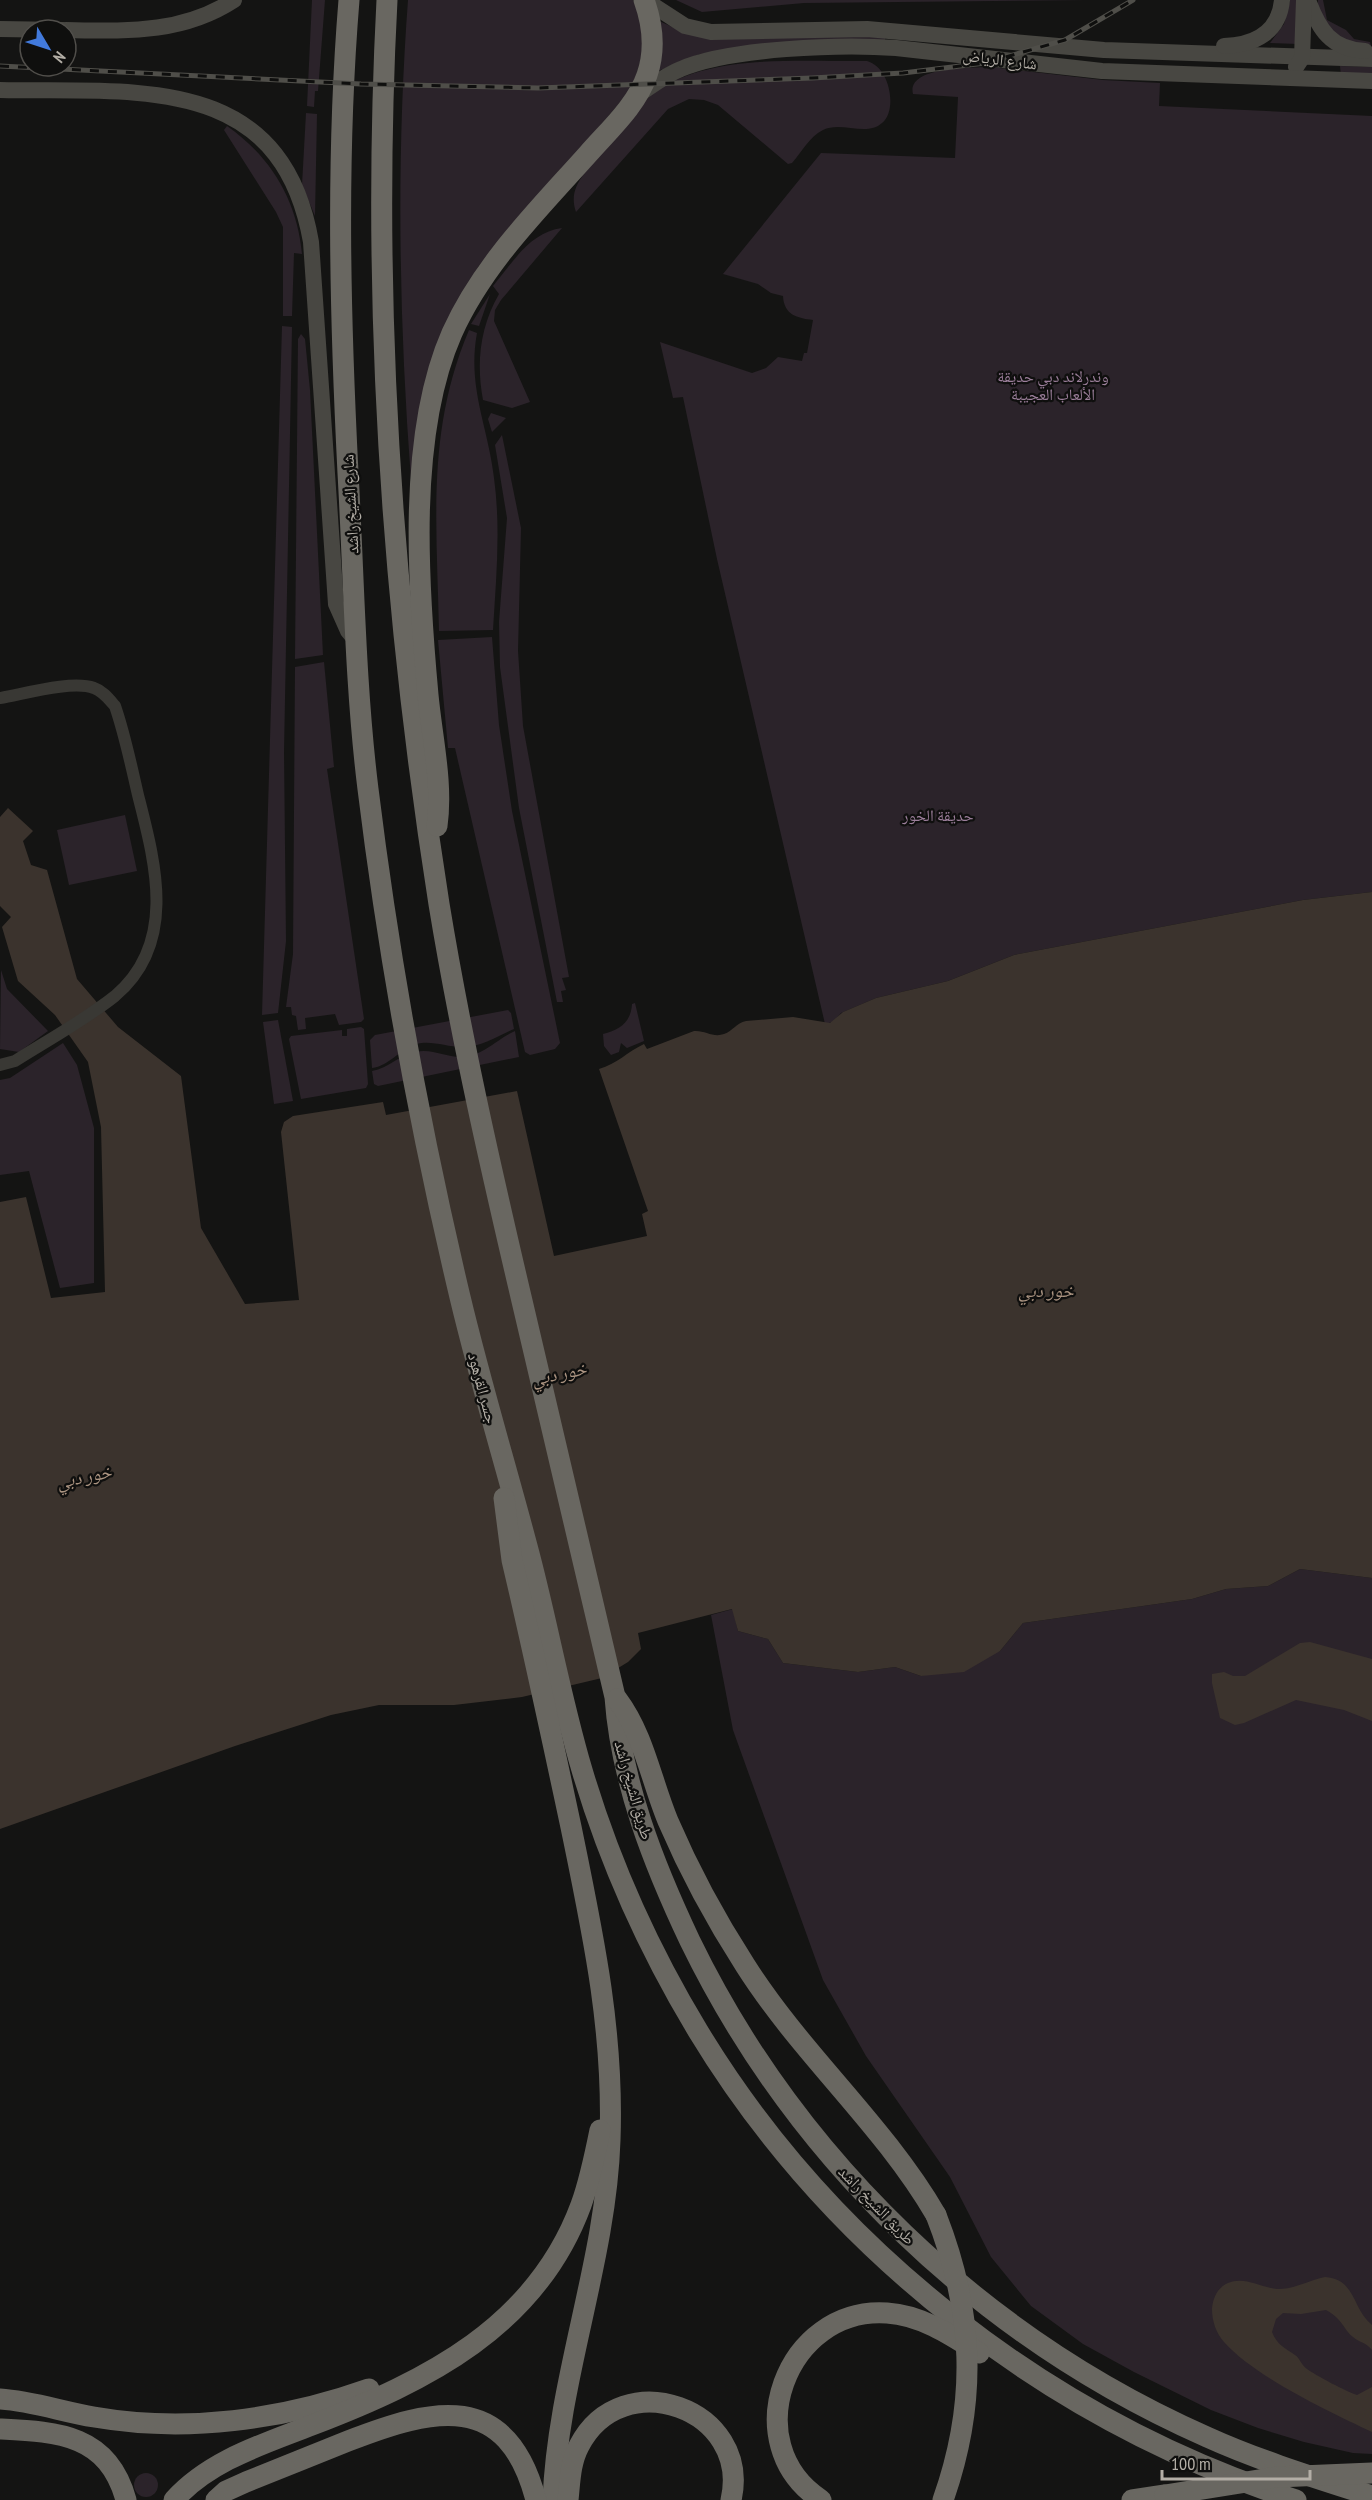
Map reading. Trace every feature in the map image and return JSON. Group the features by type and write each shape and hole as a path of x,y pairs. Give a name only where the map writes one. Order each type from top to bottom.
{"highway":[{"name":"شارع الشيخ راشد","path":"349,0 341,126 340,324 357,642 367,780 400,1005"},
{"path":"387,0 382,180 387,390 395,542 411,710 431,850 456,995 493,1177 615,1696 633,1723 645,1752 655,1788 684,1855 745,1966 798,2039 890,2145 936,2215 960,2286 968,2361 961,2436 943,2500"},
{"path":"431,850 439,798 422,626 421,500 425,436 435,379 460,316 491,265 638,95 652,56 650,17 644,0"},
{"name":"جسر القرهود","path":"400,1005 448,1248 538,1587 581,1767"},
{"path":"504,1465 504,1497 512,1560 602,1978 608,2031 610,2140 606,2196 566,2385 562,2474 568,2500"},
{"name":"طريق الشيخ راشد","path":"615,1696 623,1759 665,1883 701,1963 741,2034 811,2133 893,2224 955,2280 1001,2317 1080,2371 1121,2395 1251,2456 1372,2496"},
{"name":"طريق الشيخ راشد","path":"581,1767 615,1863 654,1951 701,2036 749,2106 831,2205 897,2270 975,2334 1059,2391 1146,2439 1238,2480 1296,2500"},
{"path":"174,2500 196,2480 241,2453 374,2401 448,2361 478,2342 505,2320 543,2276 567,2237 592,2172 609,2085"},
{"path":"821,2500 805,2487 787,2460 780,2436 777,2412 784,2380 795,2358 811,2339 838,2322 854,2316 886,2313 919,2320 950,2334 1008,2371 1059,2391"},
{"path":"0,2399 117,2420 200,2424 237,2421 312,2406 448,2361"},
{"path":"553,2500 562,2474 584,2437 602,2418 624,2406 661,2402 694,2414 719,2437 732,2469 731,2500"},
{"path":"216,2500 226,2491 246,2482 389,2425 443,2414 462,2416 481,2422 498,2432 512,2445 533,2490"},
{"path":"0,2429 55,2432 82,2442 111,2466 126,2500"},
{"path":"1132,2500 1288,2476 1372,2473"},
{"path":"1238,2480 1274,2500"}],"main road":[{"path":"78,30 138,30 171,27 205,17 234,0"},
{"name":"شارع الرياض","path":"644,0 673,20 692,28 711,32 849,28 1104,50 1372,59"},
{"path":"1188,54 1206,47 1245,45 1259,39 1276,22 1282,0"},
{"path":"1306,0 1317,25 1327,37 1347,48 1372,52"},
{"path":"1201,75 1242,70 1288,70 1299,65 1302,58 1306,0"},
{"path":"0,29 18,29"},
{"path":"896,48 909,39 949,36"},
{"name":"شارع الرياض","path":"638,95 681,69 712,60 785,51 850,47 896,48 1094,70 1372,81"},
{"path":"0,90 121,92 174,96 194,101 224,112 248,128 286,171 303,205 312,242 336,604 340,618 357,642"}],"street":[{"path":"0,699 81,685 101,692 115,706 142,811 158,898 155,929 148,950 137,969 116,995 15,1061 0,1065"}],"green space":[{"path":"312,0 325,0 318,91 315,91 314,107 307,106"},
{"path":"408,0 633,0 643,35 639,68 630,91 478,267 411,480 400,240 404,60"},
{"path":"676,0 1088,0 804,3 702,12"},
{"path":"1290,0 1300,0 1298,44 1270,43 1284,24"},
{"path":"1318,0 1323,0 1327,20 1346,30 1354,39 1370,42 1372,49 1341,44 1318,11"},
{"path":"659,21 684,32 885,36 885,41 700,54 658,71"},
{"path":"783,61 867,61 881,71 889,89 890,109 887,117 876,127 861,129 838,127 823,130 810,140 792,163 788,164 718,105 704,100 689,99 668,109 576,212 574,195 585,173 642,103 671,83 696,73 724,66"},
{"path":"1340,66 1372,67 1372,77 1341,76"},
{"name":"وندرلاند دبي حديقة الألعاب العجيبة","path":"991,67 1103,80 1160,83 1159,106 1372,116 1372,892 1303,900 1014,955 948,981 876,998 841,1013 833,1022 825,1024 717,559 683,397 673,398 660,342 752,373 766,368 778,357 802,361 804,353 807,353 813,320 792,314 786,307 783,296 771,293 758,284 723,274 821,153 955,158 958,97 913,94 914,85 920,78 930,73"},
{"path":"306,113 317,114 315,216 302,185"},
{"path":"227,126 257,151 279,181 288,198 299,234 302,254 294,253 292,316 283,316 283,227 276,212 224,130"},
{"path":"562,228 495,310 494,321 530,402 512,408 483,400 480,372 481,346 488,319 499,294 493,286 531,242 541,235"},
{"path":"490,294 479,326 471,324"},
{"path":"282,326 292,327 284,752 286,941 278,1013 262,1015"},
{"path":"469,330 477,333 476,389 491,459 496,497 497,554 493,630 439,631 436,516 440,442 455,368"},
{"path":"301,334 305,339 310,390 323,655 295,659 298,339"},
{"path":"491,413 506,418 492,432 488,419"},
{"path":"502,435 521,528 518,651 523,726 569,977 562,978 566,990 561,991 563,1002 557,1002 519,808 500,667 499,622 507,518 495,445"},
{"path":"492,637 499,725 512,811 560,1043 555,1049 530,1055 525,1052 455,748 448,748 438,640"},
{"path":"324,662 334,767 327,769 364,1019 361,1022 339,1025 335,1014 305,1018 306,1029 298,1030 296,1016 292,1015 291,1007 286,1007 293,954 295,667"},
{"path":"125,815 137,871 69,885 57,830"},
{"path":"1,970 7,989 48,1031 19,1052 0,1049"},
{"path":"635,1003 644,1041 627,1048 621,1043 619,1052 611,1055 604,1046 603,1034 624,1024 632,1004"},
{"path":"508,1010 511,1013 514,1029 489,1041 462,1047 416,1044 384,1064 372,1068 370,1040 375,1035"},
{"path":"278,1020 293,1101 274,1104 263,1022"},
{"path":"361,1027 364,1029 368,1084 366,1088 301,1099 289,1039 291,1036 342,1030 342,1036 347,1036 347,1029"},
{"path":"515,1031 519,1057 378,1086 374,1084 372,1071 409,1054 427,1051 455,1057 469,1056 483,1051"},
{"path":"63,1043 77,1065 94,1128 94,1283 60,1288 29,1171 0,1175 0,1080 10,1078"},
{"path":"1300,1569 1372,1578 1372,2454 1353,2453 1304,2442 1258,2428 1211,2410 1134,2372 1083,2344 1031,2306 991,2257 950,2177 866,2056 823,1980 733,1730 711,1615 733,1609 738,1631 768,1639 783,1663 858,1672 895,1667 921,1676 1000,1651 1023,1623 1192,1599 1226,1589 1268,1586"},
{"path":"146,2473 154,2477 158,2485 154,2493 146,2497 138,2493 134,2485 138,2477"}],"water":[{"name":"خور دبي","path":"8,808 33,831 23,841 31,865 47,870 77,979 118,1027 181,1076 201,1228 245,1304 299,1300 281,1132 284,1122 293,1116 383,1102 386,1115 517,1091 554,1256 647,1236 642,1214 648,1211 599,1069 644,1044 647,1049 694,1031 720,1035 746,1021 793,1017 830,1023 843,1012 876,998 948,981 1014,955 1303,900 1372,892 1372,1578 1300,1569 1268,1586 1226,1589 1192,1599 1023,1623 1000,1651 964,1672 921,1676 895,1667 858,1672 783,1663 768,1639 738,1631 732,1609 638,1633 641,1649 628,1662 602,1678 522,1697 454,1705 379,1705 331,1715 235,1746 0,1829 0,1202 26,1197 51,1298 105,1292 101,1127 88,1062 55,1015 18,981 2,927 11,917 0,906 0,817"},
{"path":"1310,1642 1372,1659 1372,1721 1344,1710 1296,1700 1244,1723 1235,1725 1220,1718 1212,1674 1224,1672 1233,1676 1245,1676 1300,1643"},
{"path":"1325,2277 1343,2283 1372,2325 1372,2350 1353,2337 1336,2317 1326,2310 1301,2314 1283,2313 1276,2319 1272,2332 1279,2343 1297,2356 1311,2372 1357,2395 1372,2387 1372,2432 1294,2393 1254,2368 1224,2342 1214,2322 1212,2309 1215,2297 1218,2291 1228,2283 1246,2281 1283,2289"}],"railway":[{"path":"0,66 361,84 538,88 903,73 985,63 1065,40 1133,0"}],"park label":[{"name":"حديقة الخور","path":"938,815"}]}
